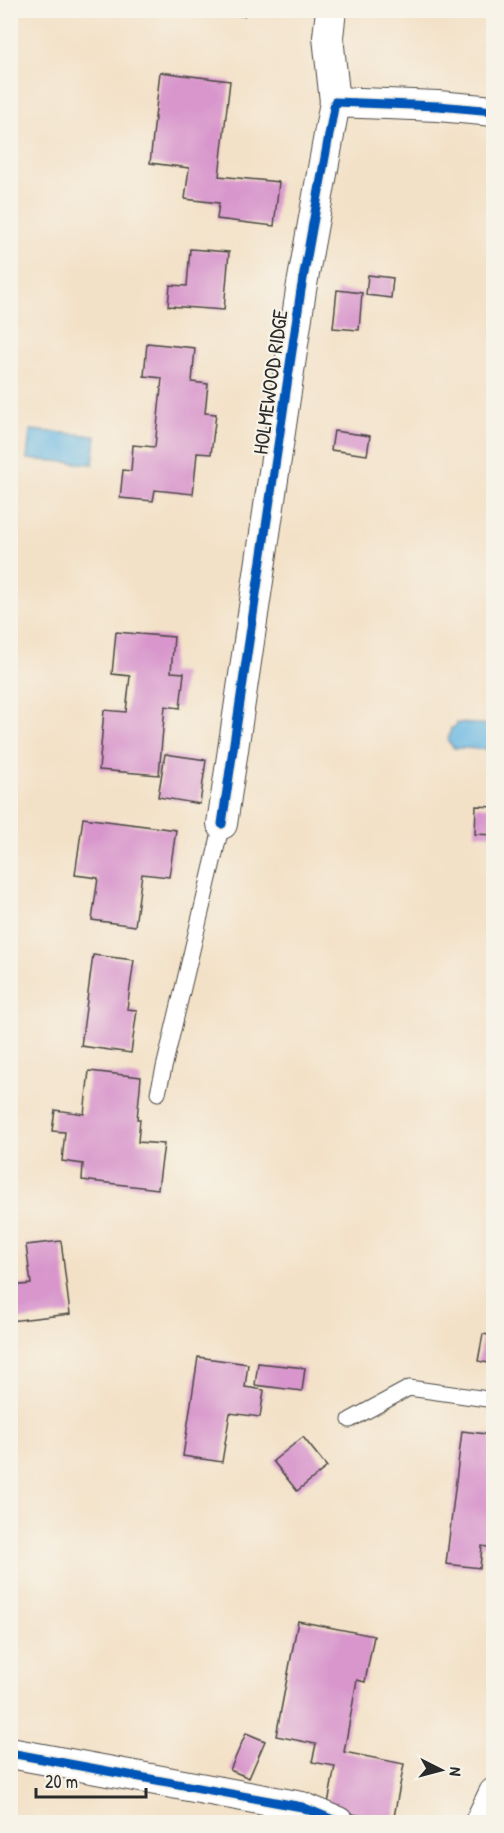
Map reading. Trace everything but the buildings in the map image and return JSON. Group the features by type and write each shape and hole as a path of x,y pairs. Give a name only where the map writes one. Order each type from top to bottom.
{"street":[{"name":"HOLMEWOOD RIDGE","path":"222,824 302,290 335,102 328,37 331,10"},
{"path":"335,102 438,106 494,111"},
{"path":"10,1753 302,1807 338,1822"},
{"path":"480,1822 494,1793"}],"lane":[{"path":"158,1093 222,824"},
{"path":"350,1419 409,1388 494,1400"}],"water":[{"path":"30,430 96,436 93,464 27,459"},
{"path":"457,723 493,725 493,749 454,748 448,741 451,728"}],"cycle path":[{"path":"222,824 301,290 335,102 438,106 494,111"},
{"path":"10,1753 302,1807 338,1822"}]}
